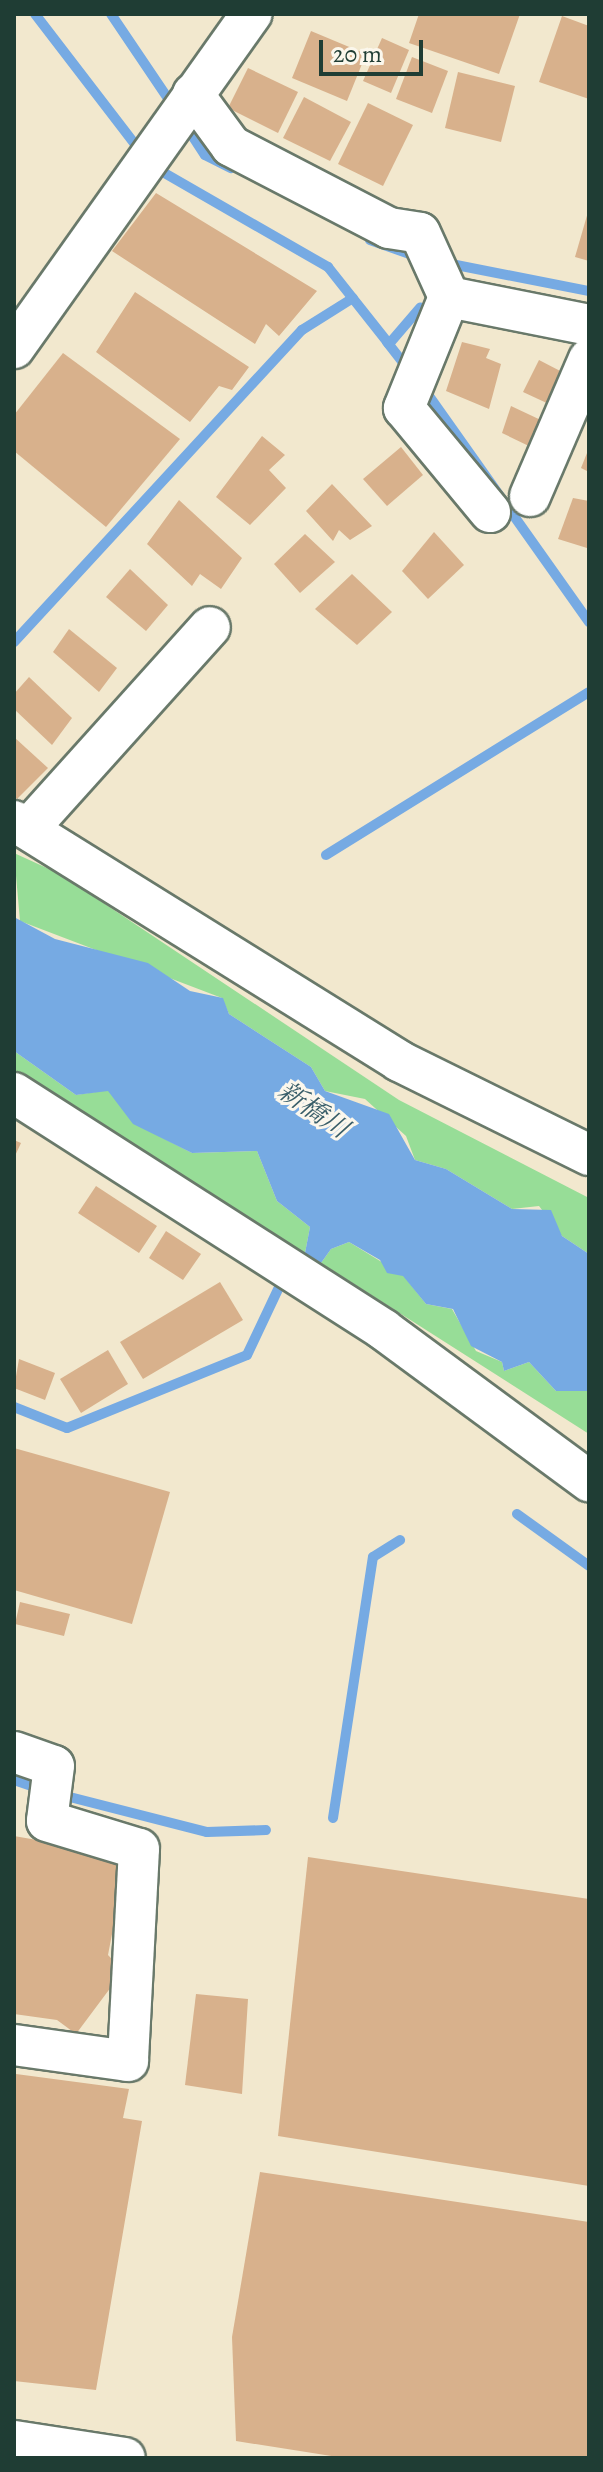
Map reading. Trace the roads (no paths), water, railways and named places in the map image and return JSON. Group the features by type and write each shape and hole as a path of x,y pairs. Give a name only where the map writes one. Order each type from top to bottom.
{"street":[{"path":"14,348 251,14"},
{"path":"193,94 231,146 389,228 420,233 437,271 415,382 404,408 490,512"},
{"path":"437,271 589,325"},
{"path":"530,496 589,359"},
{"path":"210,627 22,824 399,1061 589,1155"},
{"path":"14,1093 384,1330 589,1481"},
{"path":"14,1752 54,1766 41,1806 139,1849 128,2061 14,2045"},
{"path":"14,2443 125,2458"}],"water":[{"name":"新橋川","path":"14,917 55,939 148,963 190,991 223,998 229,1014 311,1067 325,1091 389,1114 415,1160 446,1169 512,1209 551,1210 562,1236 589,1254 589,1391 556,1391 529,1362 504,1371 502,1362 471,1346 453,1309 426,1304 403,1276 387,1273 380,1260 349,1242 331,1249 321,1263 305,1253 310,1227 277,1201 257,1151 192,1153 133,1124 108,1091 76,1095 14,1051"}],"waterway":[{"path":"35,14 141,152"},
{"path":"111,14 173,106"},
{"path":"184,123 205,155 231,168"},
{"path":"154,167 328,267 389,344 420,308"},
{"path":"370,240 418,257"},
{"path":"446,263 589,291"},
{"path":"14,642 302,330 353,298"},
{"path":"387,342 409,370"},
{"path":"424,389 589,622"},
{"path":"326,855 589,692"},
{"path":"14,1407 67,1428 247,1355 281,1283"},
{"path":"517,1514 589,1566"},
{"path":"333,1818 373,1557 400,1540"},
{"path":"14,1780 43,1790"},
{"path":"58,1794 207,1832 266,1830"}]}
